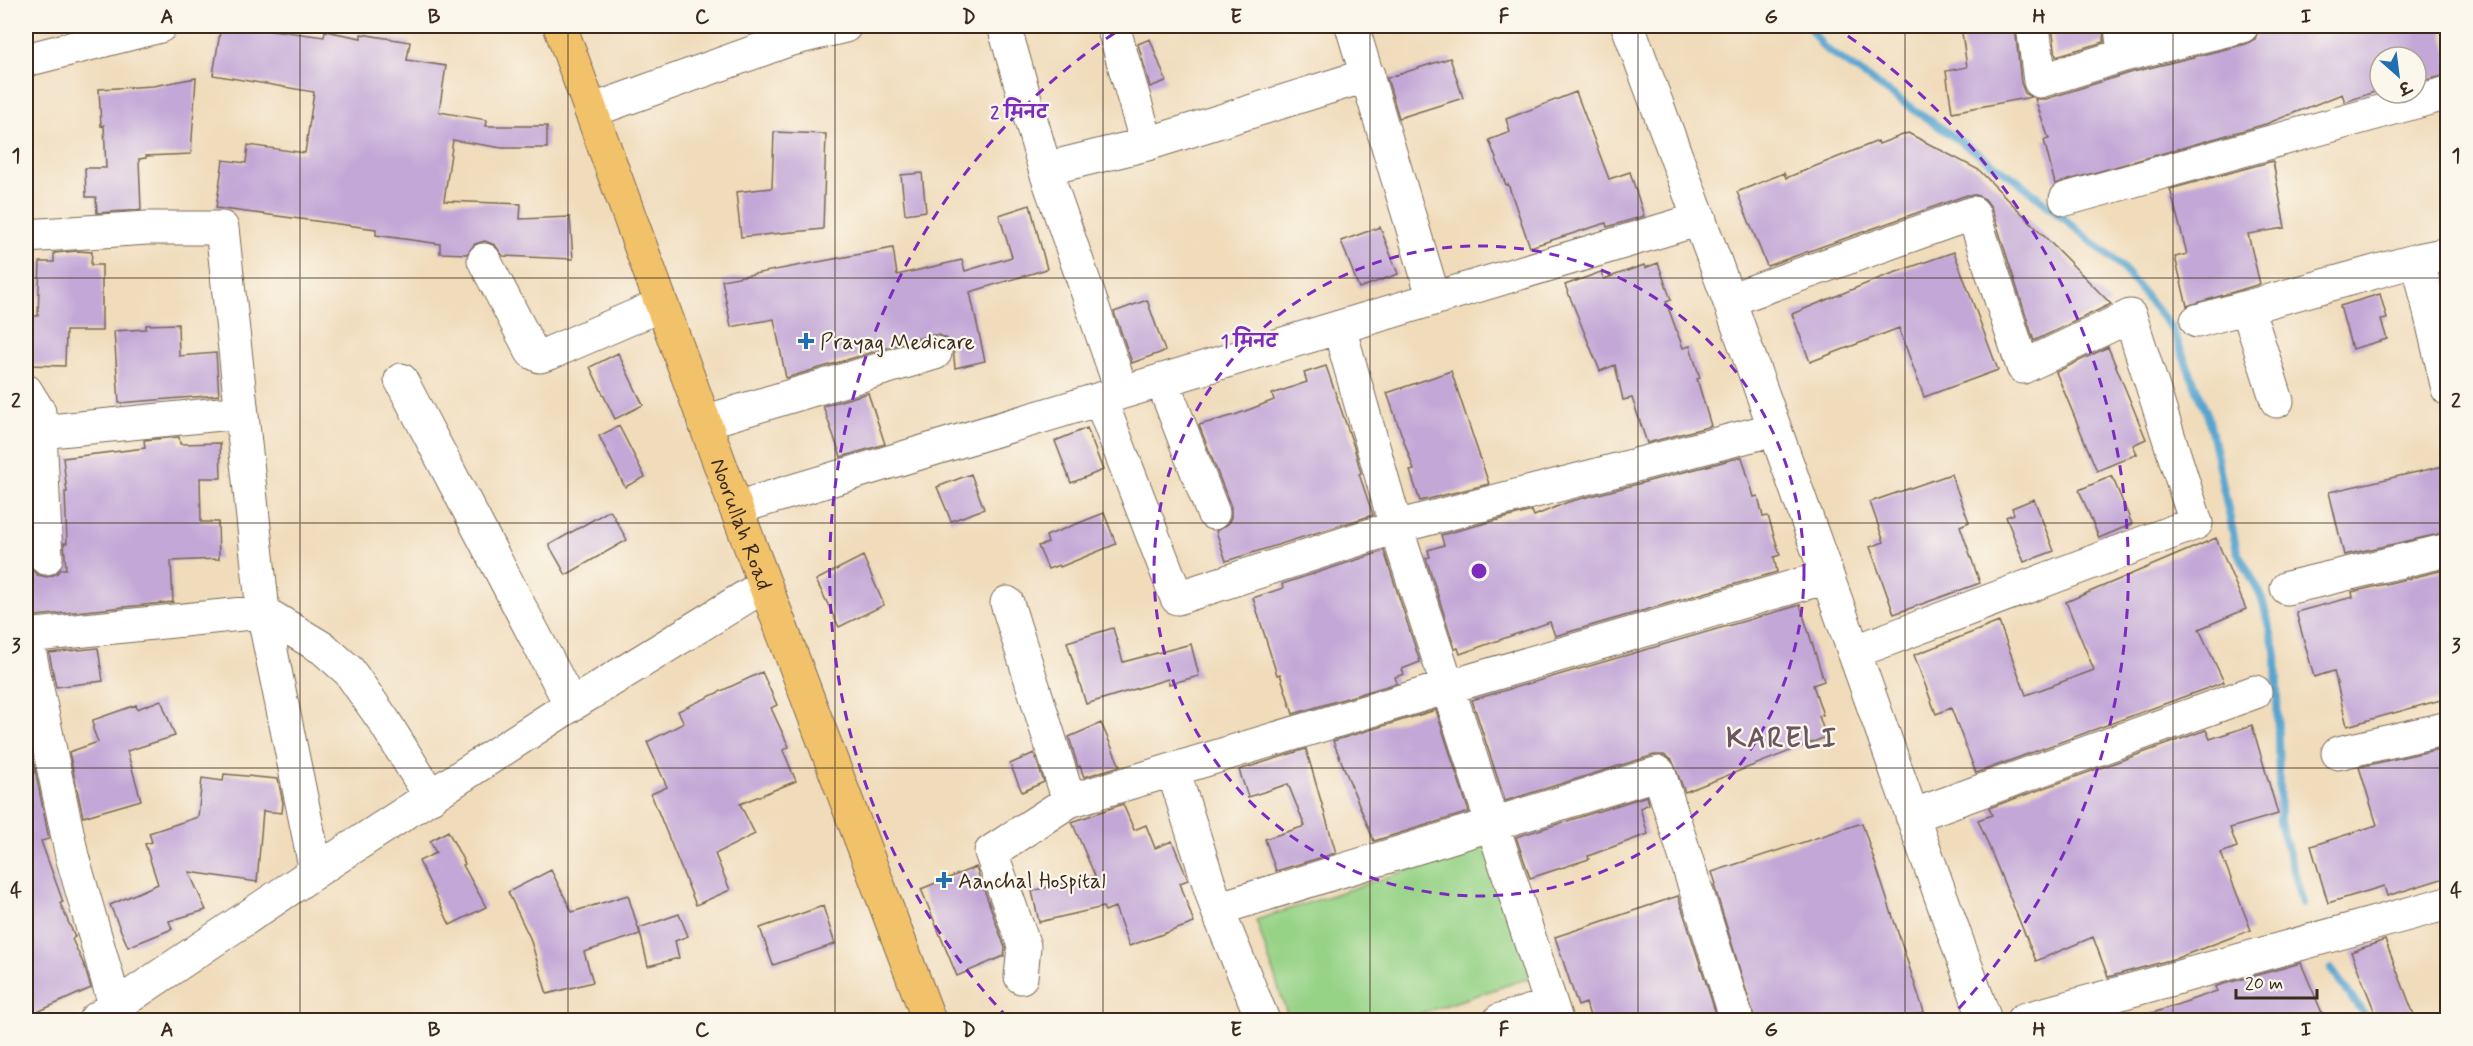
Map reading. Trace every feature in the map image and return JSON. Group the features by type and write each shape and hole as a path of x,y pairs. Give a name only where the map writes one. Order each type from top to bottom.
{"main road":[{"name":"Noorullah Road","path":"560,26 704,422 929,1020"}],"street":[{"path":"26,60 160,26"},
{"path":"591,111 788,40 845,26"},
{"path":"1004,26 1111,395 1177,598 1396,527 1775,429"},
{"path":"1353,26 1434,299"},
{"path":"1628,26 1700,219 1985,1020"},
{"path":"2033,26 2040,81 2122,40 2242,26"},
{"path":"1120,27 1147,144"},
{"path":"1045,169 1147,144 1368,75"},
{"path":"2066,199 2448,93"},
{"path":"1729,300 1973,213 2023,368 2130,316 2196,523 1854,652"},
{"path":"736,508 1700,219"},
{"path":"26,236 147,228 222,228 263,612 316,871"},
{"path":"2197,321 2433,257 2448,389"},
{"path":"484,260 532,352 540,356 661,305"},
{"path":"2247,307 2277,401"},
{"path":"1339,327 1396,527 1494,823 1553,1013 1500,1020"},
{"path":"704,422 935,353"},
{"path":"401,380 571,705"},
{"path":"1162,380 1213,513"},
{"path":"26,391 39,412 46,558"},
{"path":"40,432 241,412"},
{"path":"2287,588 2448,550"},
{"path":"1022,977 1024,946 991,852 1069,801 1448,687 1827,577"},
{"path":"431,797 349,670 324,648 263,612 26,636 105,1013 316,871 431,797 571,705 765,585"},
{"path":"1007,603 1069,801"},
{"path":"1912,816 2255,692"},
{"path":"2338,753 2448,728"},
{"path":"1173,770 1217,909 1263,1020"},
{"path":"1217,909 1659,773 1737,1020"},
{"path":"2023,1020 2448,903"}],"green space":[{"path":"1491,843 1535,976 1401,1020 1289,1020 1256,920"}],"building":[{"path":"221,26 241,26 324,37 325,31 361,38 361,34 410,42 407,60 446,66 439,112 487,120 486,126 547,126 547,148 502,148 453,140 444,201 521,204 520,219 570,217 573,259 503,256 495,245 485,241 475,244 467,254 440,253 440,244 376,235 376,229 216,208 223,160 246,163 248,145 305,153 314,92 213,75"},
{"path":"1961,26 2015,26 2021,83 2025,93 2032,97 1952,112 1946,71 1967,67"},
{"path":"2052,26 2103,26 2104,42 2056,56"},
{"path":"2260,26 2441,26 2448,53 2448,75 2428,79 2428,45 2368,45 2368,94 2345,102 2342,94 2266,124 2055,184 2044,140 2049,139 2035,99 2046,99 2129,73 2246,44 2255,39"},
{"path":"1150,39 1166,81 1150,87 1138,44"},
{"path":"1450,58 1463,98 1399,118 1387,78"},
{"path":"196,78 191,154 146,156 146,158 139,159 141,210 97,213 96,197 86,197 85,168 106,168 104,125 101,126 99,89 153,86"},
{"path":"1576,92 1609,179 1630,172 1644,216 1607,227 1606,223 1530,247 1508,184 1506,185 1489,140 1510,132 1506,119"},
{"path":"774,132 826,134 823,229 741,237 736,192 772,188"},
{"path":"1908,133 1979,170 2111,304 2034,341 1991,207 1985,199 1976,195 1967,195 1767,266 1737,192 1784,173 1786,178 1878,141 1879,144"},
{"path":"2273,161 2285,228 2248,234 2260,284 2187,306 2175,257 2187,254 2170,189"},
{"path":"922,173 926,211 905,214 901,175"},
{"path":"1030,205 1047,269 970,292 985,361 955,368 953,348 948,339 939,335 930,335 786,378 774,319 731,327 722,280 893,248 897,275 962,260 965,271 1012,257 999,215"},
{"path":"1380,227 1398,274 1359,288 1341,241"},
{"path":"92,252 91,265 102,265 102,331 66,331 65,366 26,365 26,316 38,316 40,262 54,262 54,253"},
{"path":"1954,252 1998,370 1924,397 1899,328 1810,362 1792,314 1885,276"},
{"path":"1658,263 1671,300 1666,302 1683,348 1690,346 1711,426 1647,443 1632,398 1623,400 1615,365 1600,371 1565,285 1601,272 1604,279 1644,265 1645,268"},
{"path":"2380,294 2387,319 2381,320 2387,339 2352,349 2340,306"},
{"path":"1147,300 1165,351 1132,363 1114,312"},
{"path":"178,324 179,356 216,353 219,395 119,403 114,331 146,329 146,325"},
{"path":"2108,347 2146,439 2133,445 2137,454 2097,471 2056,372"},
{"path":"618,353 643,405 615,419 590,367"},
{"path":"1326,366 1354,447 1361,473 1359,474 1373,515 1226,561 1216,531 1228,524 1231,507 1199,425 1235,415 1274,400 1272,394 1307,382 1304,373"},
{"path":"1451,371 1489,484 1420,501 1410,471 1414,470 1387,393"},
{"path":"868,393 885,444 841,457 823,406"},
{"path":"619,426 645,477 625,487 599,436"},
{"path":"1087,428 1103,470 1071,483 1055,441"},
{"path":"179,437 180,444 220,443 221,478 200,478 201,522 218,522 219,559 171,561 173,602 26,617 26,604 28,604 26,570 32,570 38,575 47,577 56,574 61,569 66,569 64,543 67,543 65,492 67,492 63,458 145,448 144,440"},
{"path":"1742,457 1754,497 1758,496 1763,517 1768,516 1780,555 1774,557 1777,572 1555,636 1550,622 1460,654 1458,648 1455,649 1426,558 1430,557 1428,550 1444,545 1441,535 1532,511 1534,516 1568,502"},
{"path":"2448,465 2448,532 2344,555 2329,492"},
{"path":"971,474 984,509 951,521 937,487"},
{"path":"1951,474 1969,522 1960,526 1980,583 1894,614 1870,547 1884,542 1870,502"},
{"path":"2112,476 2132,524 2099,538 2079,490"},
{"path":"2034,499 2054,551 2024,562 2006,517 2014,514 2012,508"},
{"path":"610,510 627,540 566,575 549,545"},
{"path":"1104,513 1116,544 1060,567 1059,565 1048,569 1038,546 1048,543 1046,536"},
{"path":"2216,538 2246,609 2199,629 2224,682 1976,773 1951,708 1936,714 1914,655 1999,622 2026,695 2094,670 2066,602"},
{"path":"1384,551 1420,662 1402,669 1404,674 1395,677 1397,683 1293,714 1280,674 1277,675 1253,598 1283,588 1282,584"},
{"path":"863,556 884,605 839,627 816,580"},
{"path":"2448,569 2448,698 2347,726 2334,671 2314,677 2296,612 2353,597 2352,592"},
{"path":"1800,605 1824,681 1813,685 1823,715 1819,716 1826,737 1685,792 1672,760 1664,755 1654,755 1505,801 1472,700"},
{"path":"1113,628 1123,662 1191,644 1199,676 1169,684 1168,679 1086,704 1067,642"},
{"path":"98,648 103,681 56,687 49,653"},
{"path":"762,672 777,705 771,708 789,747 783,750 796,781 740,804 755,834 715,854 730,890 696,905 651,794 667,787 647,742 684,723 678,711"},
{"path":"161,700 175,736 127,751 141,800 83,817 69,752 98,742 93,729 93,720 136,705 137,709"},
{"path":"1436,710 1469,812 1374,841 1333,741"},
{"path":"1101,723 1120,766 1084,777 1080,766 1078,767 1069,737"},
{"path":"2252,725 2278,814 2230,828 2237,847 2221,853 2251,930 2177,958 2108,977 2093,937 2036,961 1978,820 1992,815 1989,808 2206,730 2210,739"},
{"path":"2448,747 2448,877 2387,896 2384,886 2328,903 2311,846 2377,825 2359,767"},
{"path":"1306,749 1336,853 1276,871 1265,839 1305,826 1288,784 1248,797 1239,770"},
{"path":"1034,753 1044,782 1022,792 1010,764"},
{"path":"34,764 49,839 41,841 63,902 60,903 75,937 72,939 91,988 26,1017 26,766"},
{"path":"224,774 278,779 283,803 282,813 263,811 257,882 189,872 206,910 169,921 172,929 128,947 110,905 158,884 145,844 152,842 149,833 198,817 202,778 223,781"},
{"path":"1647,796 1649,804 1640,808 1648,834 1588,856 1589,859 1530,878 1516,837"},
{"path":"1123,804 1134,830 1146,825 1155,848 1172,841 1188,880 1180,883 1194,923 1129,946 1115,907 1105,911 1103,907 1039,922 1032,891 1095,876 1072,822"},
{"path":"1862,823 1924,1012 1899,1020 1755,1020 1712,872"},
{"path":"448,831 486,907 450,925 419,861 436,853 430,841"},
{"path":"976,867 1005,948 1004,956 957,976 921,889"},
{"path":"551,870 572,912 628,895 640,934 584,952 593,982 547,994 530,938 508,892"},
{"path":"1678,896 1718,1020 1591,1020 1586,1003 1578,1006 1555,937"},
{"path":"823,906 835,944 773,965 760,928"},
{"path":"679,914 688,936 675,941 679,958 648,966 639,928"},
{"path":"2385,940 2416,1020 2378,1020 2351,952"},
{"path":"2301,963 2325,1020 2142,1020 2141,1017 2217,991 2215,987 2220,985"}],"waterway":[{"path":"1809,26 1823,47 2018,181 2120,265 2172,329 2208,416 2237,551 2261,595 2276,653 2280,822 2303,903"},
{"path":"2331,969 2368,1020"}],"place":[{"name":"Prayag Medicare","path":"806,341"},
{"name":"Aanchal Hospital","path":"944,880"}],"district":[{"name":"KARELI","path":"1782,737"}]}
